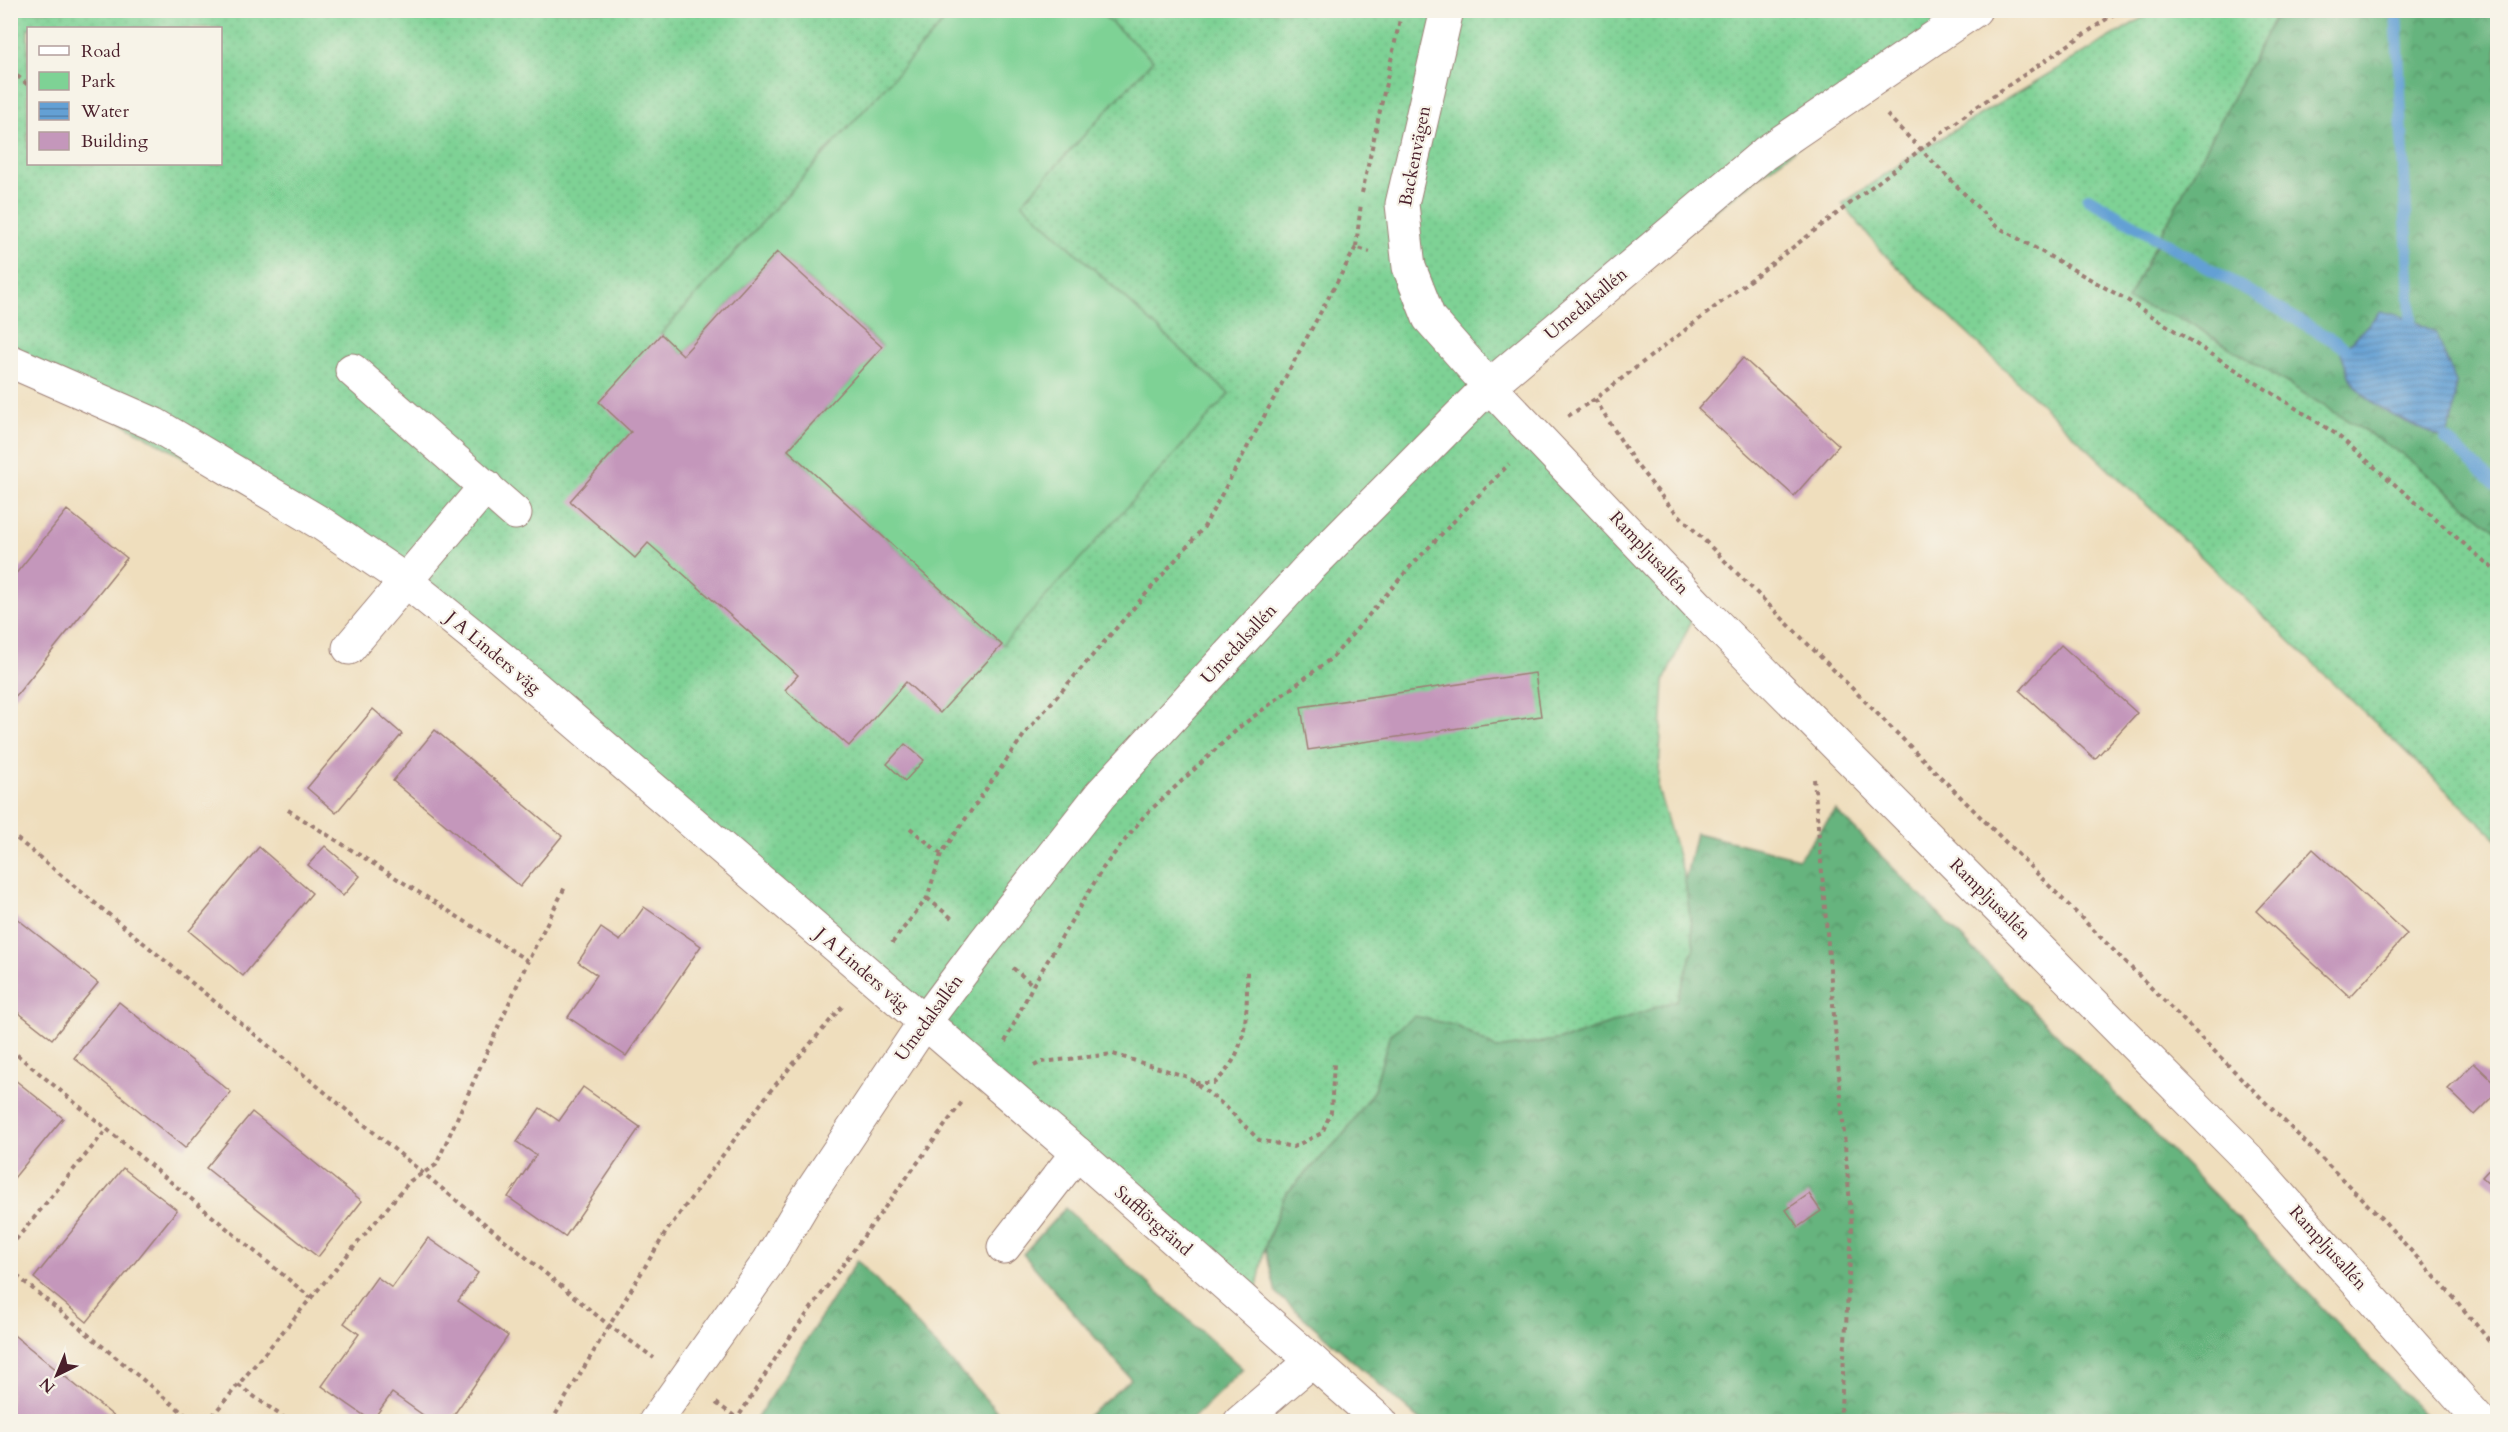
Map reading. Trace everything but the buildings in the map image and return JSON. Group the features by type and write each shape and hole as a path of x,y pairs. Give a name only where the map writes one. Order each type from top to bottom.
{"street":[{"name":"Backenvägen","path":"1447,10 1402,204 1409,267 1429,318 1489,386"},
{"name":"Umedalsallén","path":"655,1422 769,1261 803,1204 924,1023 1101,794 1307,570 1489,386 1765,153 1975,10"},
{"name":"J A Linders väg","path":"10,361 154,424 322,524 406,581 519,674 924,1023"},
{"path":"352,370 515,513"},
{"name":"Rampljusallén","path":"1489,386 1698,606 2248,1159 2481,1422"},
{"path":"349,648 486,486"},
{"name":"Sufflörgränd","path":"924,1023 1077,1153 1381,1422"},
{"path":"1004,1246 1077,1153"},
{"path":"1240,1422 1312,1361"}],"path":[{"path":"551,1422 611,1327 666,1232 771,1090 868,975 927,898 941,854 1026,732 1204,527 1356,247 1363,187 1401,10"},
{"path":"10,833 611,1327 736,1420 782,1348 992,1081 1000,1052 1033,985 1103,868 1144,816 1241,726 1333,657 1409,568 1538,435 1595,399 1972,110 2120,10"},
{"path":"10,70 27,84"},
{"path":"1861,89 1996,226 2127,300 2336,434 2498,573"},
{"path":"1356,247 1409,267"},
{"path":"1595,399 1635,463 1667,503 2384,1221 2454,1298 2498,1351"},
{"path":"1814,777 1852,1228 1840,1422"},
{"path":"288,810 528,961"},
{"path":"910,828 941,854"},
{"path":"207,1422 410,1181 436,1166 528,961 565,887"},
{"path":"1195,1083 1214,1083 1226,1073 1234,1059 1247,1024 1247,969"},
{"path":"10,1049 311,1299"},
{"path":"992,1081 1041,1062 1113,1054 1188,1077 1225,1106 1259,1140 1293,1147 1322,1133 1331,1112 1334,1063"},
{"path":"10,1247 107,1129"},
{"path":"10,1270 194,1422"},
{"path":"238,1385 290,1422"}],"green space":[{"path":"11,11 954,11 661,334 683,355 777,252 882,347 788,450 1229,394 1022,203 1153,60 1098,11 1974,11 1489,385 1698,606 1664,681 1658,789 1685,880 1694,947 1678,1000 1569,1038 1497,1049 1457,1026 1390,1034 1374,1090 1344,1134 1285,1195 1265,1246 1253,1309 406,581 11,361"},
{"path":"954,11 1098,11 1153,60 1022,203 1229,394 1002,645 788,450 882,346 777,252 683,355 661,334"},
{"path":"2154,11 2278,11 2127,300 2185,320 2402,454 2497,531 2497,839 1886,256 1842,204 1921,150"},
{"path":"2278,11 2497,11 2497,531 2402,454 2185,320 2127,300"},
{"path":"1836,810 2219,1199 2430,1421 1421,1421 1276,1293 1265,1247 1285,1195 1344,1134 1374,1090 1390,1034 1415,1016 1457,1026 1497,1049 1569,1038 1677,1000 1694,947 1685,880 1696,833 1799,858"},
{"path":"1065,1208 1243,1369 1190,1421 1082,1421 1131,1379 1023,1254"},
{"path":"857,1260 1006,1421 755,1421"}],"water":[{"path":"2381,311 2411,319 2436,333 2456,382 2454,411 2446,439 2407,423 2380,408 2358,390 2351,380 2341,353"}],"waterway":[{"path":"2396,10 2411,319"},
{"path":"2088,198 2346,348"},
{"path":"2446,439 2498,487"}]}
